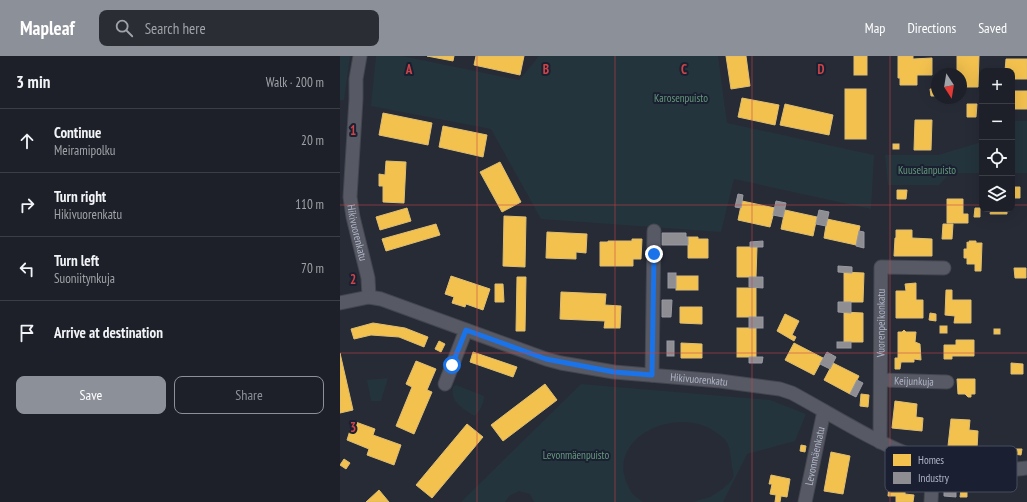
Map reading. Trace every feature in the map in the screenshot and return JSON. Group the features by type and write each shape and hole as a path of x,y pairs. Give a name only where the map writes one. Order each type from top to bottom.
{"street":[{"name":"Hikivuorenkatu","path":"360,56 356,79 350,197 353,217 368,278 369,297 381,299 546,359 614,372 720,381 780,389 792,393 889,446"},
{"path":"652,375 654,231"},
{"name":"Vuorenpeikonkatu","path":"880,442 881,267 944,268"},
{"path":"340,302 369,297"},
{"path":"445,384 466,330"},
{"name":"Keijunkuja","path":"881,380 947,382"},
{"name":"Levonmäenkatu","path":"805,502 824,411"},
{"name":"Hikivuorenkatu","path":"1017,469 1027,468"},
{"path":"931,502 932,492"}],"green space":[{"path":"340,56 350,56 344,100 340,100"},
{"name":"Karosenpuisto","path":"376,56 402,56 519,80 539,56 718,56 727,123 874,155 871,209 734,179 721,232 541,219 491,129 371,106"},
{"path":"1015,121 1027,121 1027,173 1015,173"},
{"name":"Kuuselanpuisto","path":"979,143 979,173 950,173 939,185 888,185 885,155 938,155"},
{"path":"388,378 381,401 371,401 367,380"},
{"name":"Levonmäenpuisto","path":"581,384 770,400 806,414 795,441 747,454 723,502 693,502 710,497 732,480 733,472 728,444 717,433 701,425 683,422 665,424 648,431 634,441 626,455 624,471 630,490 643,502 534,502 530,494 519,491 509,496 505,502 461,502"},
{"path":"456,385 484,396 481,407 474,416 455,401 453,397 453,387"}],"building: Homes":[{"path":"427,56 454,56 453,61"},
{"path":"476,56 524,56 520,75 474,65"},
{"path":"726,56 746,56 750,86 731,89"},
{"path":"854,56 867,56 867,75 854,75"},
{"path":"898,56 913,56 913,59 932,58 931,75 917,75 917,85 900,85 900,78 898,78"},
{"path":"957,56 979,56 978,87 967,87 967,68 957,68"},
{"path":"1006,59 1027,59 1027,79 1015,79 1015,68 1005,68"},
{"path":"845,89 866,89 866,139 845,139"},
{"path":"1015,91 1027,91 1027,109 1015,109"},
{"path":"742,98 779,105 775,125 738,117"},
{"path":"785,104 833,115 829,135 780,125"},
{"path":"967,104 977,104 976,117 967,117"},
{"path":"383,113 432,123 428,145 379,135"},
{"path":"915,120 932,120 931,150 914,150"},
{"path":"443,126 487,135 483,157 439,147"},
{"path":"893,144 899,144 899,149 893,149"},
{"path":"386,161 406,162 404,203 383,202 383,186 379,186 379,174 385,175"},
{"path":"500,162 521,202 502,212 480,172"},
{"path":"1015,187 1020,187 1020,198 1015,198"},
{"path":"897,190 907,190 906,199 897,199"},
{"path":"947,199 963,199 963,214 968,214 968,223 947,223"},
{"path":"742,201 775,208 770,227 738,220"},
{"path":"407,208 411,221 380,230 376,217"},
{"path":"975,208 979,208 980,217 974,217"},
{"path":"785,210 817,217 813,236 781,229"},
{"path":"990,212 1007,212 1007,214 990,214"},
{"path":"504,216 526,217 525,267 503,266"},
{"path":"827,219 860,226 856,245 824,238"},
{"path":"436,224 440,235 386,251 382,239"},
{"path":"943,224 953,224 952,239 942,239"},
{"path":"896,230 912,230 912,238 932,239 932,256 894,256"},
{"path":"547,232 587,234 586,253 576,252 576,259 546,258"},
{"path":"688,237 708,239 708,258 688,258"},
{"path":"632,239 642,239 641,259 633,259 633,266 600,266 600,242 632,241"},
{"path":"969,241 982,243 981,271 975,271 975,264 967,264 967,258 964,258 964,249 967,249 967,242 969,243"},
{"path":"737,247 757,247 756,277 737,277"},
{"path":"1014,268 1026,268 1026,278 1015,278"},
{"path":"844,272 864,273 863,302 844,302"},
{"path":"451,276 490,289 483,310 466,304 465,307 452,303 454,297 445,294"},
{"path":"676,276 698,276 698,290 676,290"},
{"path":"517,277 526,277 525,331 516,331"},
{"path":"916,283 916,300 923,300 923,318 896,318 896,291 906,291 905,284"},
{"path":"495,284 503,284 504,302 495,302"},
{"path":"737,288 756,288 756,317 737,317"},
{"path":"946,290 952,290 952,300 971,300 971,323 954,323 955,316 945,315"},
{"path":"561,292 606,294 605,305 621,306 620,328 604,328 605,321 560,319"},
{"path":"680,307 702,307 702,324 680,323"},
{"path":"844,312 863,313 863,342 844,342"},
{"path":"930,313 936,314 936,321 929,320"},
{"path":"785,314 799,321 792,335 796,337 794,341 777,331"},
{"path":"373,323 405,328 428,337 424,347 399,337 371,335 354,339 351,329"},
{"path":"940,326 947,326 947,333 940,333"},
{"path":"737,328 756,328 756,357 737,357"},
{"path":"994,329 1000,329 1000,334 994,334"},
{"path":"904,330 906,332 916,332 915,342 920,344 921,360 914,359 914,362 901,362 900,369 895,369 895,358 898,358 898,332 902,332"},
{"path":"956,340 974,340 974,356 952,356 952,359 944,359 944,345 956,345"},
{"path":"439,341 445,344 441,352 435,349"},
{"path":"681,343 702,344 702,358 681,358"},
{"path":"794,343 823,358 814,375 785,360"},
{"path":"473,352 517,367 513,377 470,362"},
{"path":"340,353 353,410 340,413"},
{"path":"416,361 436,369 427,390 432,392 414,434 396,426 412,387 406,384"},
{"path":"833,363 859,376 850,394 824,380"},
{"path":"1011,363 1023,364 1023,374 1011,374"},
{"path":"957,379 975,379 975,394 971,394 971,397 968,397 965,394 958,394"},
{"path":"545,384 557,400 503,441 491,425"},
{"path":"861,394 869,395 868,407 860,406"},
{"path":"895,401 917,404 916,417 923,418 922,431 892,428"},
{"path":"951,419 970,420 969,430 978,431 977,446 948,446"},
{"path":"353,421 375,429 373,435 401,445 394,465 367,455 369,449 347,440"},
{"path":"467,424 483,437 432,498 416,485"},
{"path":"801,445 806,446 805,452 800,451"},
{"path":"1017,449 1022,449 1021,455 1017,454"},
{"path":"831,452 850,456 843,494 824,491"},
{"path":"344,459 350,463 346,469 340,465"},
{"path":"771,475 790,479 787,497 781,496 780,502 775,502 776,495 770,494 772,484 769,484"},
{"path":"379,490 389,502 366,502"},
{"path":"888,492 905,492 905,494 914,495 913,502 896,502 896,496 888,496"},
{"path":"961,492 967,492 967,497 960,497"}],"building: Industry":[{"path":"738,194 743,195 741,208 735,207"},
{"path":"776,201 786,203 783,217 773,215"},
{"path":"819,210 829,212 826,226 816,224"},
{"path":"859,231 864,232 864,248 856,246"},
{"path":"662,233 686,233 686,237 688,237 688,245 662,245"},
{"path":"763,241 763,247 750,247 750,242"},
{"path":"838,266 852,267 852,273 838,272"},
{"path":"668,273 676,273 676,288 668,288"},
{"path":"749,277 763,277 763,288 749,287"},
{"path":"662,300 672,300 671,317 662,317"},
{"path":"838,302 851,302 851,313 838,312"},
{"path":"749,317 763,317 763,328 749,328"},
{"path":"667,341 674,341 674,356 667,356"},
{"path":"837,342 851,342 851,348 837,348"},
{"path":"827,352 836,357 830,369 820,364"},
{"path":"749,357 763,357 762,363 749,363"},
{"path":"857,380 863,383 856,397 850,394"},
{"path":"944,492 956,492 956,497 944,496"}],"route":[{"path":"452,365 466,330 546,359 614,372 652,375 654,254"}]}
